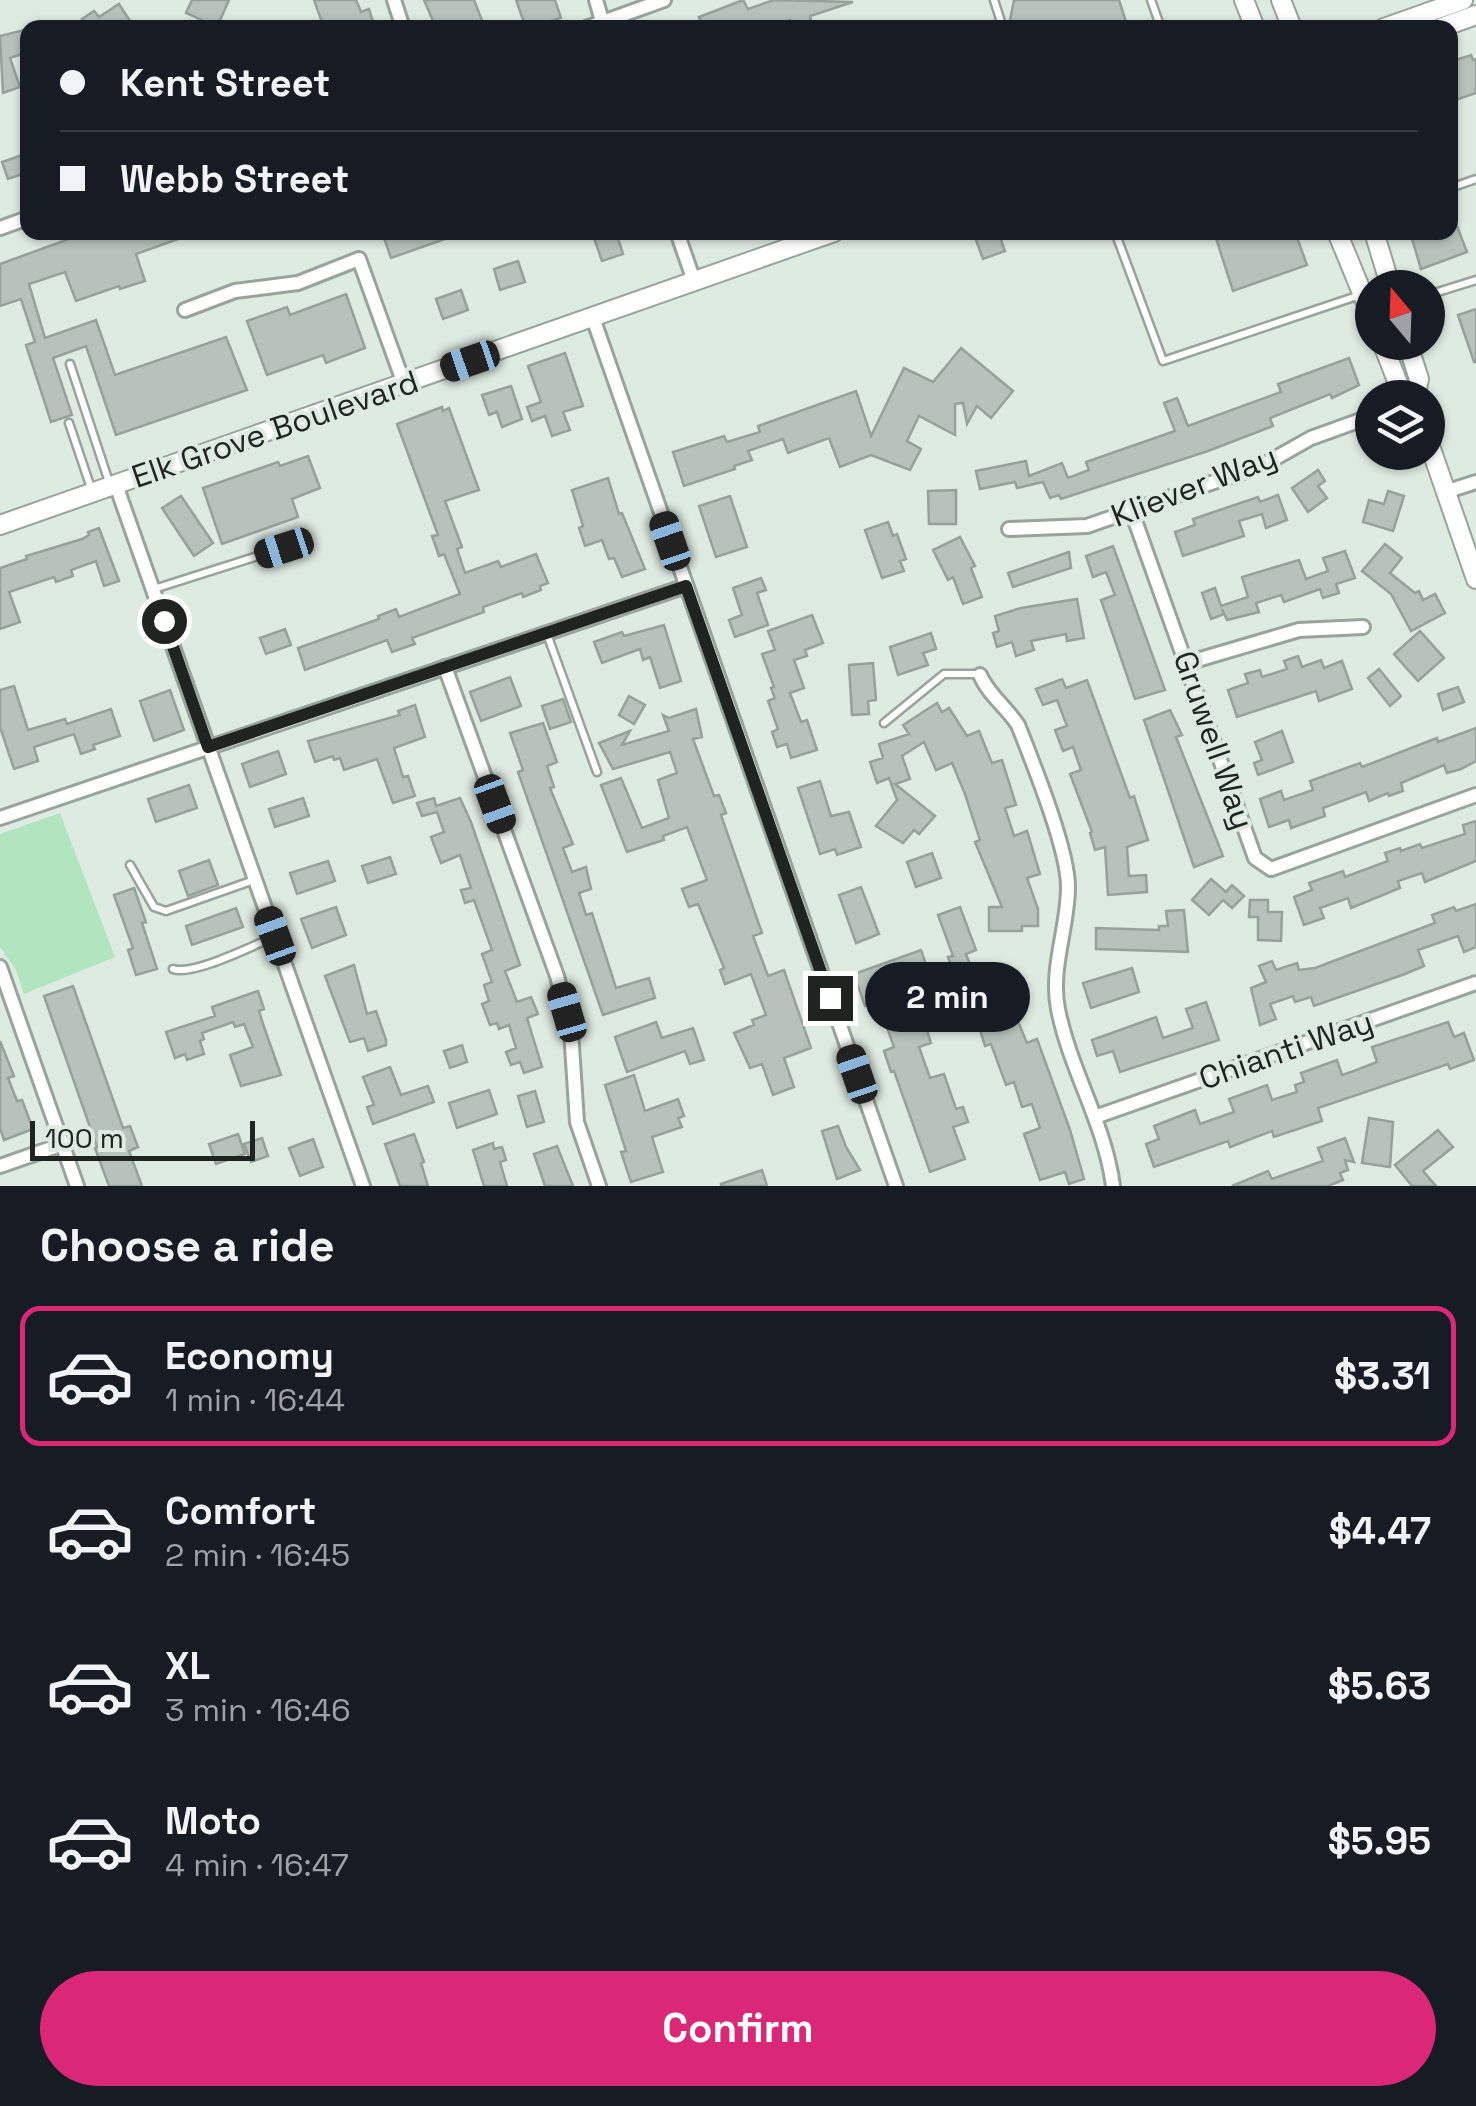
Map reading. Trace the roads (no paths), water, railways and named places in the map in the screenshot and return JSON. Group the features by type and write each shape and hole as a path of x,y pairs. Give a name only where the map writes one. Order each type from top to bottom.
{"main road":[{"path":"1407,20 1463,0"},
{"name":"Elk Grove Boulevard","path":"0,525 811,240"},
{"path":"1339,240 1355,277"},
{"path":"1376,240 1385,270"},
{"path":"1438,470 1476,579"}],"street":[{"path":"615,20 664,0"},
{"path":"680,240 694,281"},
{"path":"186,310 235,291 298,283 358,259 404,384"},
{"path":"593,318 896,1186"},
{"name":"Kliever Way","path":"1009,530 1086,526 1132,512 1264,464 1329,430 1355,422"},
{"path":"1445,492 1476,482"},
{"path":"113,485 363,1186"},
{"name":"Gruwell Way","path":"1132,512 1255,858 1272,870 1476,795"},
{"path":"0,818 686,586"},
{"path":"1188,663 1299,630 1363,627"},
{"path":"445,667 557,976 571,1031 578,1122 599,1186"},
{"path":"980,674 986,688 1018,725 1062,852 1068,884 1056,974 1058,1007 1108,1153 1114,1186"},
{"path":"0,967 77,1186"},
{"name":"Chianti Way","path":"1095,1117 1476,983"},
{"path":"0,1166 63,1144"}],"lane":[{"path":"1118,240 1162,361 1355,296"},
{"path":"1445,290 1476,280"},
{"path":"70,364 113,485"},
{"path":"69,424 92,492"},
{"path":"153,590 284,548"},
{"path":"546,633 597,772"},
{"path":"884,723 944,674 980,674"},
{"path":"130,864 154,907 166,911 255,879"},
{"path":"173,970 193,969 275,936"}]}
